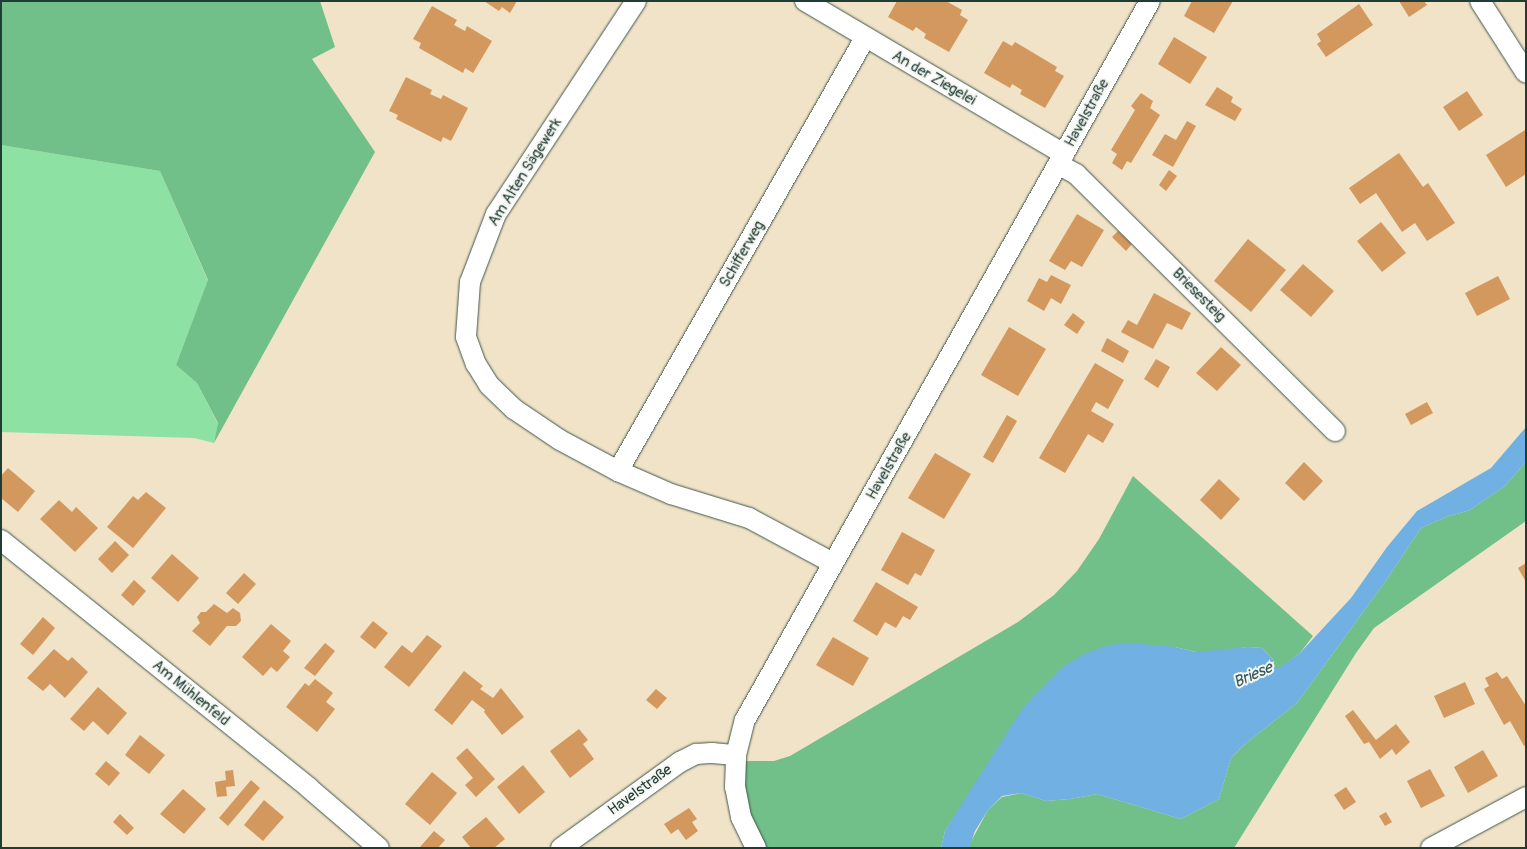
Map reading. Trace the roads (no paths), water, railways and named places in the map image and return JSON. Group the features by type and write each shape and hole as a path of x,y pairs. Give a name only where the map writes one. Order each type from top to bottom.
{"street":[{"name":"Am Alten Sägewerk","path":"636,1 496,214 470,282 466,311 466,337 476,364 490,385 514,409 552,435 618,471 671,494 749,518 833,563"},
{"name":"An der Ziegelei","path":"805,1 1061,159"},
{"name":"Havelstraße","path":"561,848 680,762 696,754 736,755 749,711 1150,1"},
{"path":"1480,1 1526,73"},
{"name":"Schifferweg","path":"618,471 865,38"},
{"name":"Briesesteig","path":"1061,159 1335,431"},
{"name":"Am Mühlenfeld","path":"1,540 302,782 379,848"},
{"path":"736,755 736,799 741,817 756,848"},
{"path":"1432,848 1526,797"}],"water":[{"name":"Briese","path":"1526,427 1526,462 1505,486 1470,510 1446,517 1421,528 1385,582 1297,703 1245,744 1231,758 1219,799 1181,819 1097,794 1046,801 1021,793 1002,796 988,810 975,831 969,848 941,848 945,831 1023,708 1063,667 1084,654 1109,645 1131,643 1175,647 1196,652 1248,647 1262,648 1272,658 1276,670 1300,653 1351,598 1387,547 1417,511 1491,468"}]}
